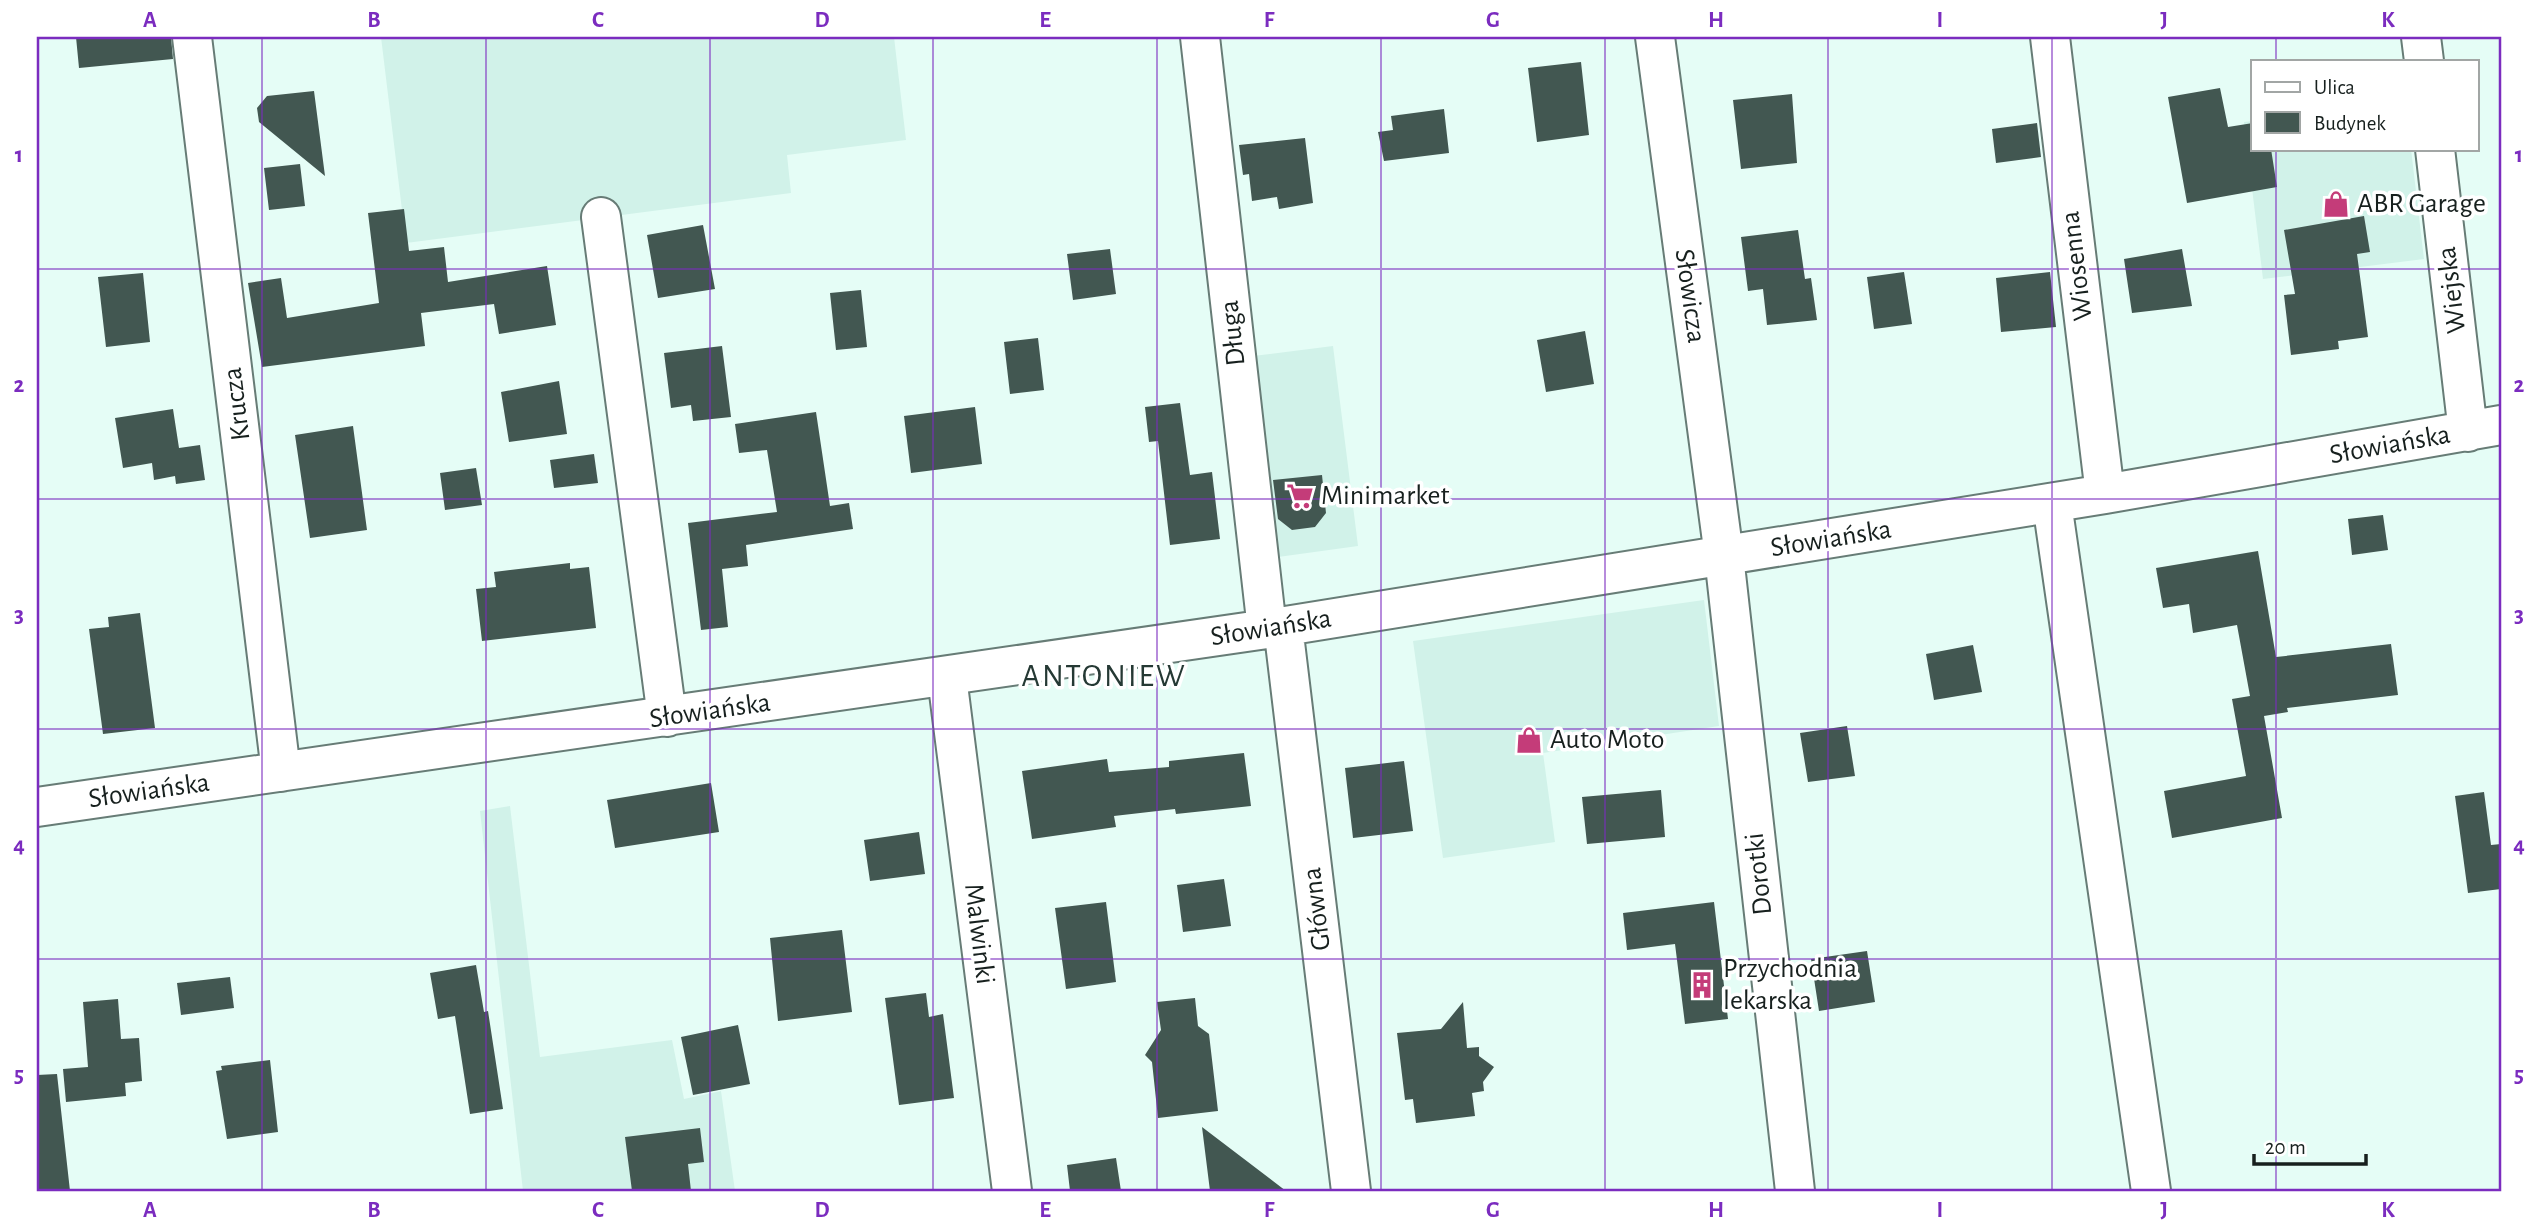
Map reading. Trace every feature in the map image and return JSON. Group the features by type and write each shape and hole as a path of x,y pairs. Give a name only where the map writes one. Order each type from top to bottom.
{"street":[{"name":"Krucza","path":"192,37 281,772"},
{"name":"Długa","path":"1199,37 1275,627"},
{"name":"Słowicza","path":"1655,37 1724,556"},
{"name":"Wiosenna","path":"2050,37 2105,494"},
{"path":"2421,37 2424,60"},
{"name":"Wiejska","path":"2435,150 2485,429"},
{"path":"601,217 667,717"},
{"name":"Słowiańska","path":"37,807 947,677 1275,627 2052,503 2485,429"},
{"path":"2052,503 2151,1191"},
{"name":"Dorotki","path":"1724,556 1795,1191"},
{"name":"Główna","path":"1275,627 1351,1191"},
{"name":"Malwinki","path":"947,677 1012,1191"}],"shaded area":[{"path":"381,37 894,37 906,140 787,155 791,193 406,243"},
{"name":"ABR Garage","path":"2251,121 2251,150 2411,150 2424,259 2263,279 2244,122"},
{"path":"1333,346 1358,546 1278,557 1253,356"},
{"name":"Auto Moto","path":"1704,600 1719,726 1543,753 1555,842 1443,858 1413,641"},
{"path":"510,806 540,1057 672,1040 684,1099 721,1091 735,1191 523,1191 480,811"}],"building":[{"path":"76,37 171,37 173,59 79,68"},
{"path":"1581,62 1589,135 1537,142 1528,68"},
{"path":"2220,88 2228,127 2251,123 2251,150 2271,150 2277,187 2187,203 2168,97"},
{"path":"314,91 325,176 259,122 257,108 267,96"},
{"path":"1792,94 1797,163 1741,169 1733,100"},
{"path":"1444,109 1449,153 1384,161 1378,132 1393,130 1391,116"},
{"path":"2037,123 2041,157 1996,163 1992,129"},
{"path":"1305,138 1313,203 1279,209 1277,197 1252,201 1249,174 1243,175 1239,145"},
{"path":"300,164 305,206 269,210 264,168"},
{"path":"404,209 409,251 444,247 448,282 547,266 556,325 499,334 494,304 421,313 425,346 262,367 248,283 281,278 287,318 379,303 368,213"},
{"path":"2364,216 2370,252 2357,254 2368,337 2338,341 2339,349 2291,355 2284,295 2295,294 2284,230"},
{"path":"703,225 715,289 658,298 647,235"},
{"path":"1798,230 1805,279 1811,278 1817,320 1767,325 1763,289 1748,291 1741,237"},
{"path":"1110,249 1116,294 1073,300 1067,254"},
{"path":"2182,249 2192,306 2132,313 2124,259"},
{"path":"1904,272 1912,324 1874,329 1867,277"},
{"path":"2050,272 2056,327 2001,332 1996,278"},
{"path":"143,273 150,342 106,347 98,277"},
{"path":"861,290 867,347 836,350 830,293"},
{"path":"1585,331 1594,384 1546,392 1537,340"},
{"path":"1038,338 1044,390 1010,394 1004,342"},
{"path":"722,346 731,417 693,421 691,405 671,408 664,353"},
{"path":"559,381 567,434 509,442 501,392"},
{"path":"1180,403 1190,475 1212,472 1220,539 1170,545 1158,441 1149,442 1145,407"},
{"path":"975,407 982,464 911,473 904,416"},
{"path":"173,409 179,448 200,445 205,480 176,484 175,476 154,480 152,463 123,468 115,418"},
{"path":"816,412 830,506 849,503 853,529 746,545 748,566 722,569 728,627 701,630 688,523 777,512 767,450 739,453 735,424"},
{"path":"353,426 367,530 310,538 295,435"},
{"path":"594,454 598,483 554,488 550,460"},
{"path":"476,468 482,505 445,510 440,473"},
{"name":"Minimarket","path":"1322,475 1326,513 1315,527 1292,530 1278,519 1273,480"},
{"path":"2383,515 2388,550 2352,555 2348,519"},
{"path":"2258,551 2276,657 2391,644 2398,695 2287,708 2288,712 2264,716 2282,818 2172,838 2164,791 2246,776 2232,699 2250,696 2237,625 2193,633 2189,604 2163,608 2156,568"},
{"path":"570,563 570,569 589,567 596,628 482,641 476,589 496,587 494,572"},
{"path":"140,613 155,728 103,734 89,629 109,627 108,617"},
{"path":"1973,645 1982,692 1934,700 1926,654"},
{"path":"1847,726 1855,776 1808,782 1800,733"},
{"path":"1244,753 1251,806 1176,814 1175,809 1114,816 1116,827 1032,839 1022,771 1107,759 1109,772 1169,767 1169,761"},
{"path":"1404,761 1413,831 1353,838 1345,768"},
{"path":"711,783 719,832 615,848 607,800"},
{"path":"1661,790 1665,837 1587,844 1582,797"},
{"path":"2484,792 2491,845 2501,844 2501,889 2468,893 2455,796"},
{"path":"919,832 925,874 870,881 864,840"},
{"path":"1224,879 1231,926 1183,932 1177,885"},
{"path":"1106,902 1116,982 1066,989 1055,908"},
{"name":"Przychodnia lekarska","path":"1714,902 1728,1019 1685,1024 1675,944 1627,950 1623,913"},
{"path":"842,930 852,1012 778,1021 770,938"},
{"path":"1867,951 1875,1002 1819,1011 1811,959"},
{"path":"476,965 484,1012 488,1011 503,1109 470,1114 455,1016 438,1019 430,973"},
{"path":"230,977 234,1008 181,1015 177,983"},
{"path":"926,993 929,1017 943,1014 954,1098 899,1105 885,998"},
{"path":"1195,998 1198,1026 1209,1034 1218,1111 1158,1118 1152,1062 1145,1055 1161,1030 1157,1002"},
{"path":"118,999 121,1039 139,1038 142,1081 125,1083 126,1096 66,1102 63,1069 88,1067 83,1002"},
{"path":"1463,1002 1467,1048 1479,1047 1479,1056 1494,1067 1483,1082 1484,1091 1472,1093 1475,1116 1416,1123 1413,1099 1405,1100 1397,1033 1441,1029"},
{"path":"738,1025 750,1084 693,1095 681,1037"},
{"path":"270,1060 278,1132 227,1139 216,1071 222,1070 221,1066"},
{"path":"57,1074 70,1191 37,1191 37,1075"},
{"path":"1202,1127 1286,1191 1210,1191"},
{"path":"700,1128 704,1162 688,1164 691,1191 632,1191 625,1137"},
{"path":"1116,1158 1121,1191 1070,1191 1067,1165"}],"place":[{"name":"ABR Garage","path":"2336,204"},
{"name":"Minimarket","path":"1300,496"},
{"name":"Auto Moto","path":"1529,740"},
{"name":"Przychodnia lekarska","path":"1702,985"}],"district":[{"name":"ANTONIEW","path":"1104,676"}]}
